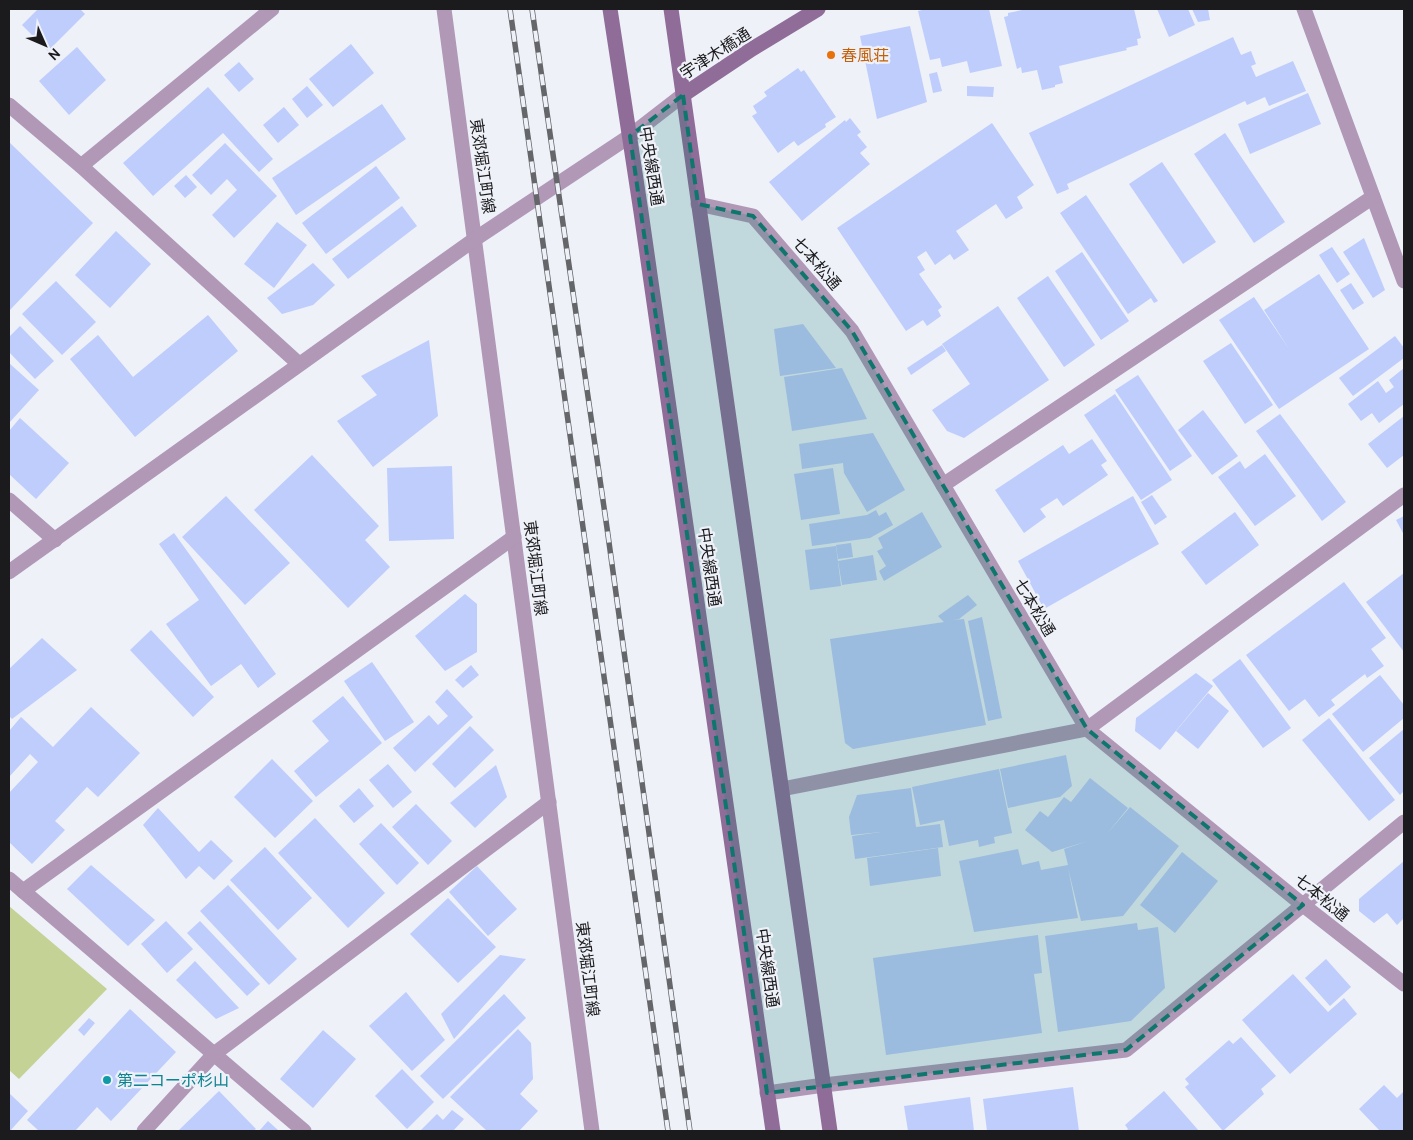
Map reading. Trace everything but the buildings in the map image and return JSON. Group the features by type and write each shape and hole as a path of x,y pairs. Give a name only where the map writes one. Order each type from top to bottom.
{"street":[{"path":"81,166 272,9"},
{"name":"東郊堀江町線","path":"444,9 592,1131"},
{"name":"中央線西通","path":"610,9 630,136 773,1131"},
{"path":"671,9 830,1131"},
{"name":"宇津木橋通","path":"683,95 818,9"},
{"path":"1304,9 1404,281"},
{"path":"9,572 475,239 630,136 683,95"},
{"path":"9,105 81,166 299,364"},
{"path":"943,484 1373,197"},
{"name":"七本松通","path":"698,204 753,216 852,331 1087,729 1303,905 1404,984"},
{"path":"782,790 1087,729 1404,495"},
{"path":"9,500 56,540"},
{"path":"23,891 514,537"},
{"path":"144,1131 214,1054 549,802"},
{"path":"768,1093 1126,1050 1404,822"},
{"path":"9,879 304,1131"}],"highlighted area":[{"path":"683,95 698,204 753,216 852,331 1087,729 1303,905 1126,1050 767,1093 630,136"}],"green space":[{"path":"9,906 107,989 19,1079 9,1070"}],"railway":[{"path":"510,9 668,1131"},
{"path":"532,9 607,528 690,1131"}],"place":[{"name":"春風荘","path":"831,55"},
{"name":"第二コーポ杉山","path":"107,1080"}]}
